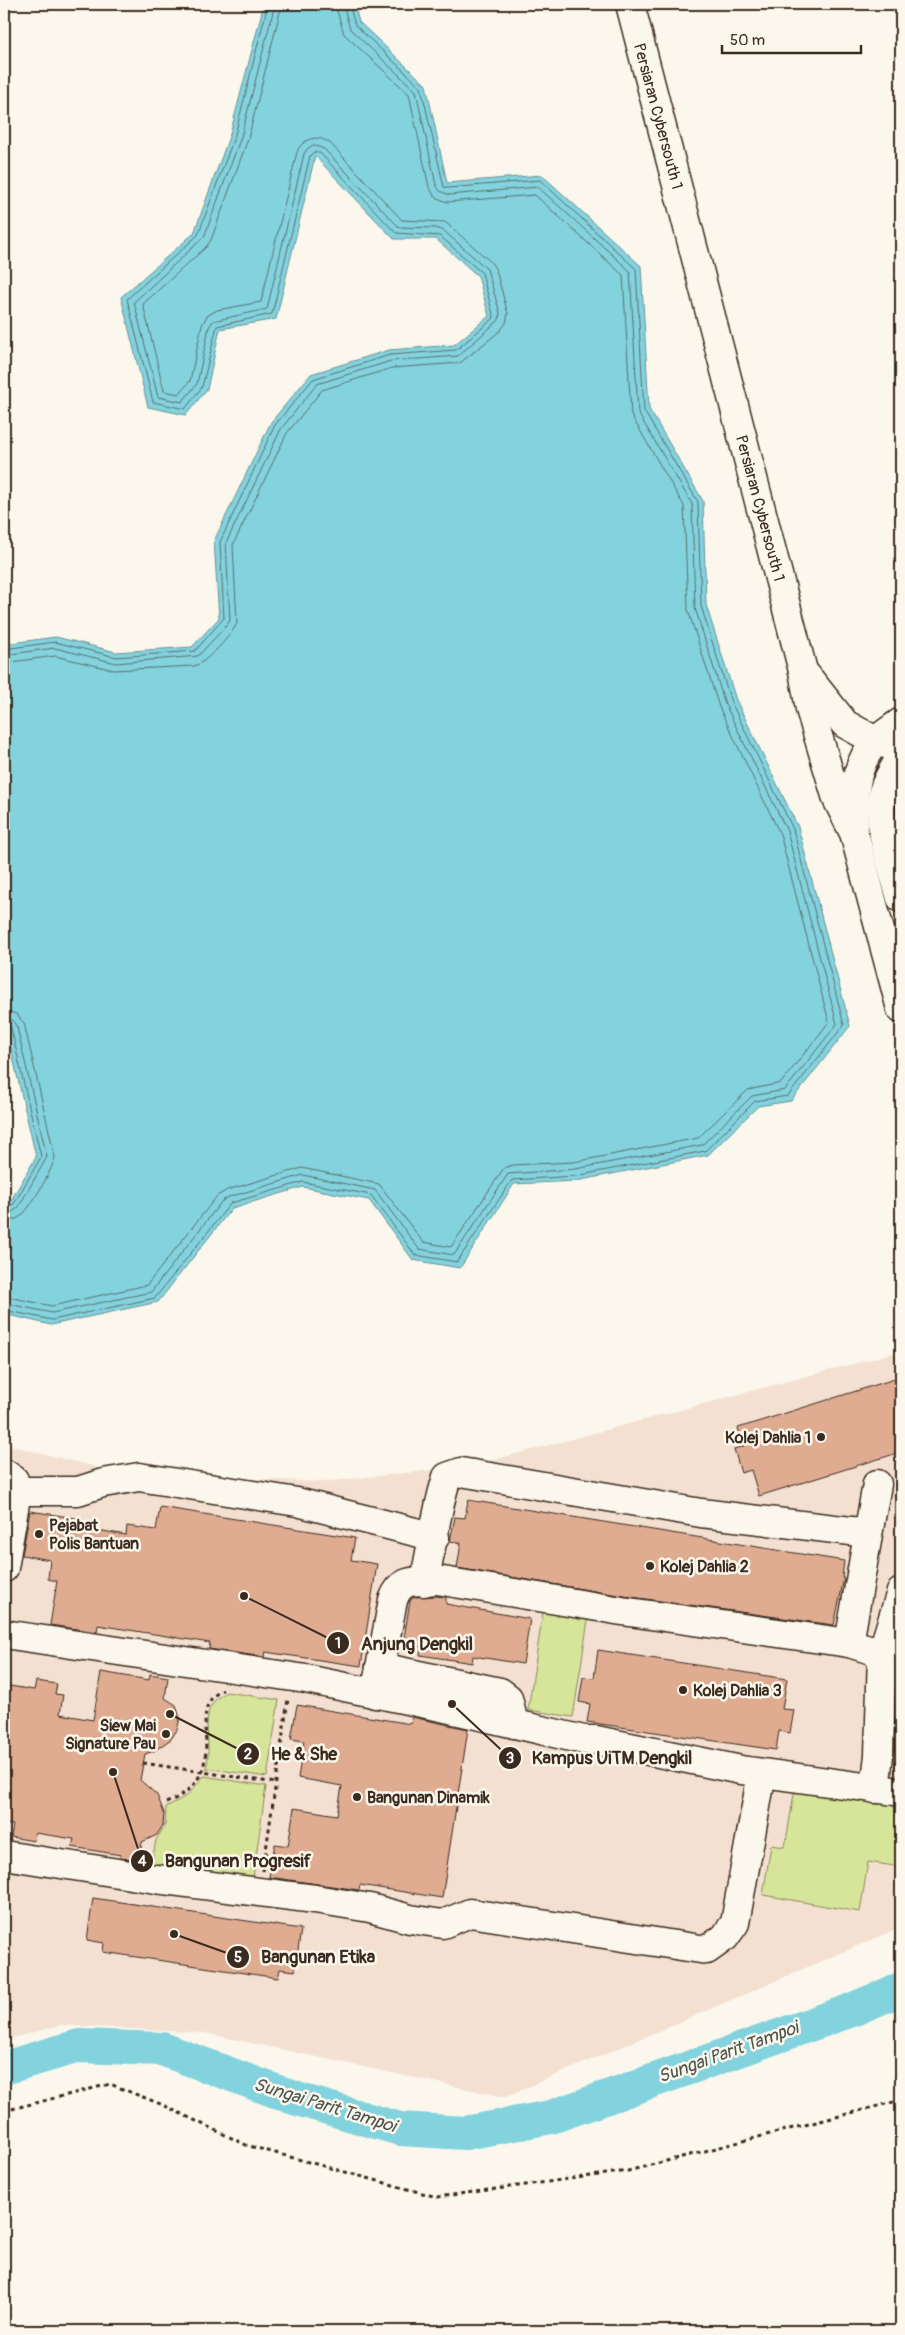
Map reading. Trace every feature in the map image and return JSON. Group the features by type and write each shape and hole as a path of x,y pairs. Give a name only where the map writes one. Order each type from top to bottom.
{"street":[{"name":"Persiaran Cybersouth 1","path":"630,4 803,671 810,708 837,799 854,832 901,1009"},
{"path":"803,671 845,724 889,745"},
{"path":"854,832 853,794 861,765 889,745 901,722"},
{"path":"901,757 890,775 883,793 881,809 884,832 901,898"},
{"path":"424,1582 435,1537 439,1502 447,1477 461,1472 701,1513 868,1533"},
{"path":"9,1565 8,1519 10,1482 78,1491 103,1483 139,1477 297,1502 435,1537"},
{"path":"849,1643 877,1484"},
{"path":"375,1694 393,1600 397,1589 407,1582 437,1580 622,1611 849,1643 882,1653"},
{"path":"875,1789 890,1754 882,1653 901,1592"},
{"path":"19,1630 306,1679 584,1740 596,1740 762,1773 901,1792"},
{"path":"380,1667 500,1692 508,1698 514,1724"},
{"path":"18,1862 73,1873 156,1879 315,1899 370,1908 410,1919 443,1924 470,1913 707,1950 725,1937 735,1923 762,1773"}],"path":[{"path":"166,1803 187,1792 197,1782 202,1772 207,1746 204,1731 209,1702 217,1693 227,1689"},
{"path":"262,1877 288,1698"},
{"path":"143,1763 276,1783"},
{"path":"4,2111 110,2084 163,2105 246,2145 437,2197 628,2171 901,2100"}],"shaded area":[{"path":"901,1351 901,1927 505,2097 205,2033 61,2025 4,2040 4,1444 120,1473 322,1482 471,1466"}],"green space":[{"path":"543,1612 588,1620 573,1717 528,1710"},
{"path":"227,1692 279,1700 267,1777 206,1768 208,1757 208,1715 211,1706 217,1698"},
{"path":"204,1776 266,1786 252,1885 150,1872 156,1840 165,1825 166,1807 188,1795"},
{"path":"796,1782 901,1799 901,1867 868,1862 860,1912 763,1895 771,1845 785,1847"}],"water":[{"path":"264,4 354,4 359,22 426,85 447,183 542,175 641,266 649,409 703,501 706,605 736,700 798,827 850,1026 791,1101 758,1106 708,1155 576,1181 514,1184 460,1268 413,1260 369,1200 303,1187 232,1208 158,1302 51,1325 4,1314 4,1201 10,1202 36,1157 4,1019 4,644 56,637 116,652 192,647 219,618 214,541 271,422 311,374 389,350 454,345 489,316 478,276 436,239 394,239 315,156 276,319 220,329 207,389 186,415 148,407 121,297 194,233 230,134"}],"building":[{"name":"Kolej Dahlia 1","path":"901,1377 901,1452 759,1496 751,1470 741,1473 734,1449 744,1446 738,1428"},
{"name":"Kolej Dahlia 2","path":"468,1500 844,1561 842,1578 844,1578 834,1625 624,1596 457,1568 461,1543 450,1541 455,1517 465,1518"},
{"path":"160,1507 355,1538 351,1560 377,1564 361,1666 265,1652 264,1657 209,1649 210,1643 98,1625 97,1632 50,1625 57,1581 48,1579 50,1560 22,1555 30,1511 82,1519 80,1527 126,1535 127,1526 156,1530"},
{"path":"414,1597 446,1597 446,1604 530,1619 523,1664 473,1656 472,1663 420,1655 421,1647 403,1644 410,1601"},
{"name":"Kolej Dahlia 3","path":"598,1650 787,1679 782,1709 794,1710 790,1733 779,1731 776,1750 587,1722 590,1704 579,1702 583,1677 594,1678"},
{"path":"101,1672 149,1680 150,1674 168,1677 165,1698 176,1705 180,1718 177,1730 171,1739 154,1751 145,1754 140,1780 157,1795 164,1813 163,1825 157,1835 142,1842 139,1860 120,1858 121,1855 72,1847 74,1839 35,1833 34,1841 11,1837 13,1825 4,1824 4,1685 34,1690 36,1681 57,1684 55,1694 63,1695 60,1714 93,1720"},
{"path":"297,1705 411,1724 412,1717 468,1729 442,1898 360,1885 359,1890 269,1877 275,1844 288,1846 294,1808 337,1815 342,1786 298,1778 304,1741 291,1739"},
{"path":"93,1898 301,1929 295,1971 280,1969 278,1978 103,1952 104,1943 87,1940"}],"waterway":[{"name":"Sungai Parit Tampoi","path":"4,2068 79,2046 162,2049 297,2099 400,2129 465,2133 551,2117 849,2011 901,1989"}],"place":[{"name":"Kolej Dahlia 1","path":"821,1437"},
{"name":"Pejabat Polis Bantuan","path":"39,1534"},
{"name":"Kolej Dahlia 2","path":"650,1566"},
{"name":"Anjung Dengkil","path":"244,1596"},
{"name":"Kolej Dahlia 3","path":"683,1690"},
{"name":"Kampus UiTM Dengkil","path":"452,1704"},
{"name":"He & She","path":"170,1714"},
{"name":"Siew Mai Signature Pau","path":"166,1734"},
{"name":"Bangunan Progresif","path":"113,1772"},
{"name":"Bangunan Dinamik","path":"357,1797"},
{"name":"Bangunan Etika","path":"174,1934"}]}
